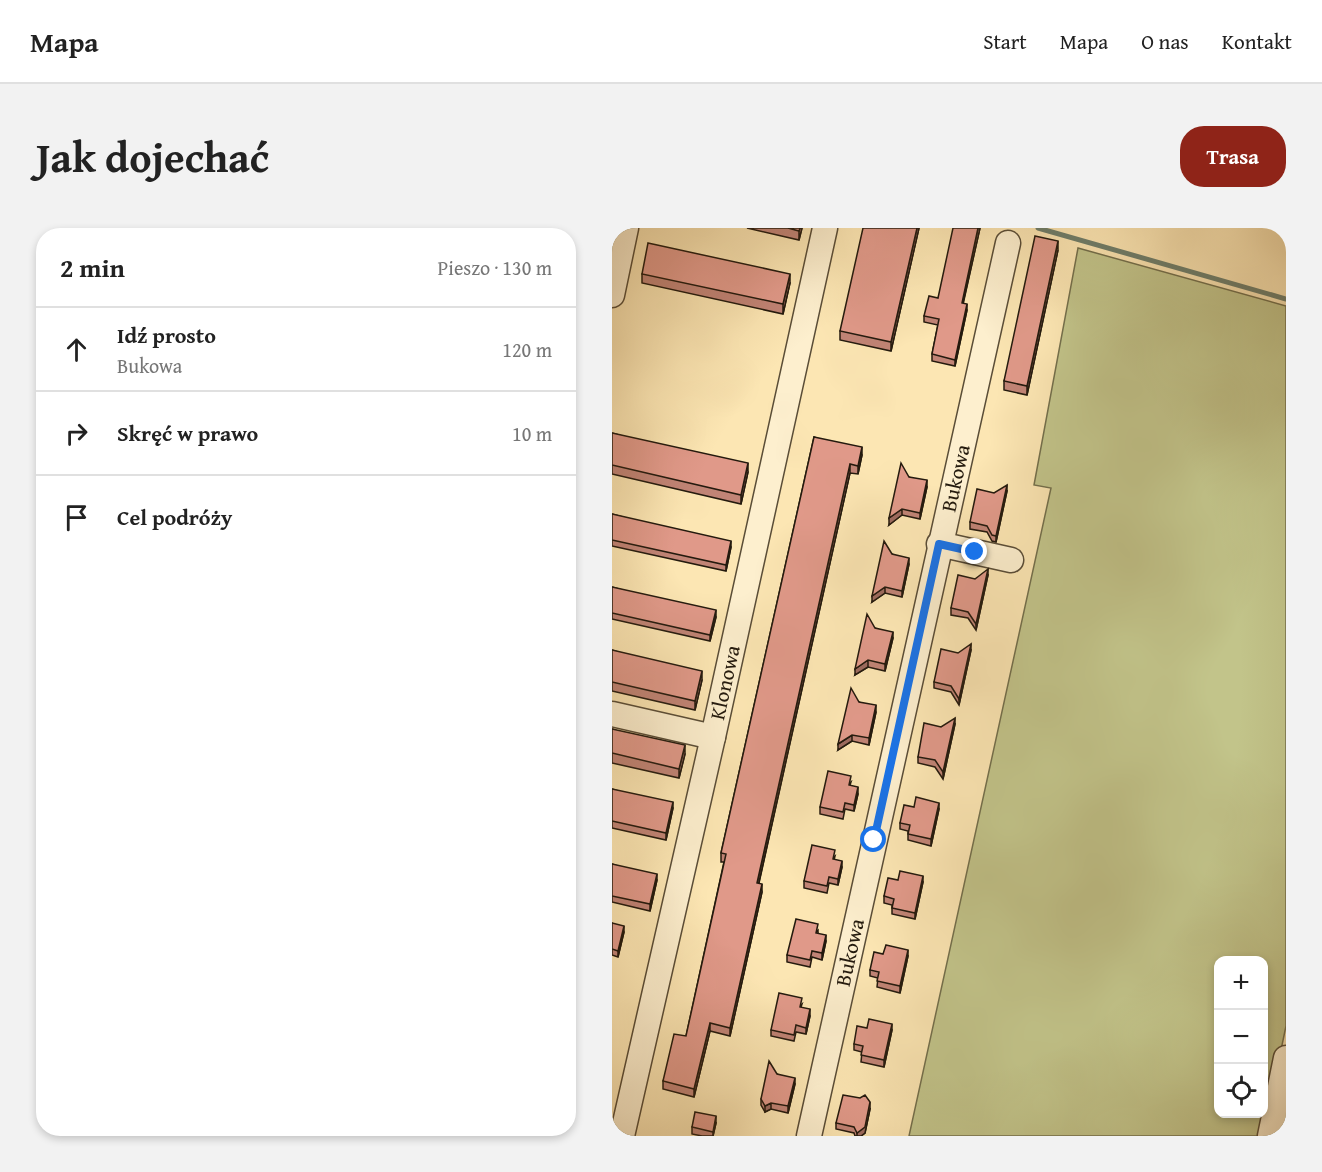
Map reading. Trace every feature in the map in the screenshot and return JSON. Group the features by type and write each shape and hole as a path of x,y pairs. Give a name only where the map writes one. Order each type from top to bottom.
{"street":[{"path":"612,295 626,228"},
{"name":"Klonowa","path":"621,1136 713,737 825,228"},
{"name":"Bukowa","path":"809,1136 939,544 1008,243"},
{"path":"939,544 1011,560"},
{"path":"612,714 713,737"},
{"path":"1270,1136 1286,1059"}],"green space":[{"path":"1078,248 1286,306 1286,1026 1268,1112 1268,956 1214,956 1214,1118 1267,1118 1263,1136 909,1136 1051,488 1034,485"}],"building":[{"path":"863,228 917,228 891,342 840,331"},
{"path":"953,228 978,228 962,303 967,304 955,360 932,354 939,319 924,316 929,296 938,298"},
{"path":"1035,236 1058,241 1027,386 1004,381"},
{"path":"648,243 790,274 783,304 642,274"},
{"path":"612,433 748,463 741,495 612,465"},
{"path":"814,437 862,447 858,466 850,464 757,883 762,884 730,1028 710,1023 694,1089 663,1081 674,1034 686,1036 726,854 721,853"},
{"path":"901,463 909,477 927,480 920,513 902,509 889,518"},
{"path":"1007,485 996,536 992,535 987,526 970,522 977,489 994,493"},
{"path":"612,514 731,541 726,565 612,540"},
{"path":"884,541 892,554 909,558 902,591 885,587 872,596"},
{"path":"988,569 976,624 968,612 951,608 958,575 975,579"},
{"path":"612,587 716,610 710,635 612,613"},
{"path":"867,614 875,628 893,632 885,664 868,660 855,669"},
{"path":"971,644 959,699 951,686 934,682 941,649 958,653"},
{"path":"612,650 702,671 695,701 612,682"},
{"path":"851,688 859,702 876,705 869,738 852,735 838,744"},
{"path":"955,718 943,772 935,760 918,757 924,723 941,727"},
{"path":"612,729 685,745 679,769 612,753"},
{"path":"828,771 851,776 849,785 858,787 854,805 845,803 843,812 820,807"},
{"path":"612,789 673,802 666,833 612,821"},
{"path":"916,797 939,803 931,839 908,834 910,825 900,823 904,805 914,807"},
{"path":"812,845 835,850 833,859 842,861 838,879 829,877 827,886 804,881"},
{"path":"612,864 657,874 650,904 612,896"},
{"path":"900,871 923,876 915,913 892,908 894,899 884,896 888,878 898,880"},
{"path":"796,919 818,924 816,933 826,935 822,953 812,951 810,960 787,955"},
{"path":"612,923 624,926 618,951 612,949"},
{"path":"886,945 908,950 900,986 877,981 879,972 870,970 874,952 883,954"},
{"path":"779,993 802,998 800,1007 810,1009 806,1028 796,1025 794,1035 771,1030"},
{"path":"869,1019 892,1024 884,1060 861,1055 863,1046 854,1044 857,1026 867,1028"},
{"path":"769,1061 777,1074 795,1078 788,1106 771,1103 765,1106 761,1099"},
{"path":"843,1095 860,1098 865,1095 870,1102 865,1127 857,1133 854,1127 836,1123"},
{"path":"695,1112 716,1116 713,1132 692,1127"}],"waterway":[{"path":"1038,228 1286,299"}],"route":[{"path":"874,840 939,544 975,552"}]}
